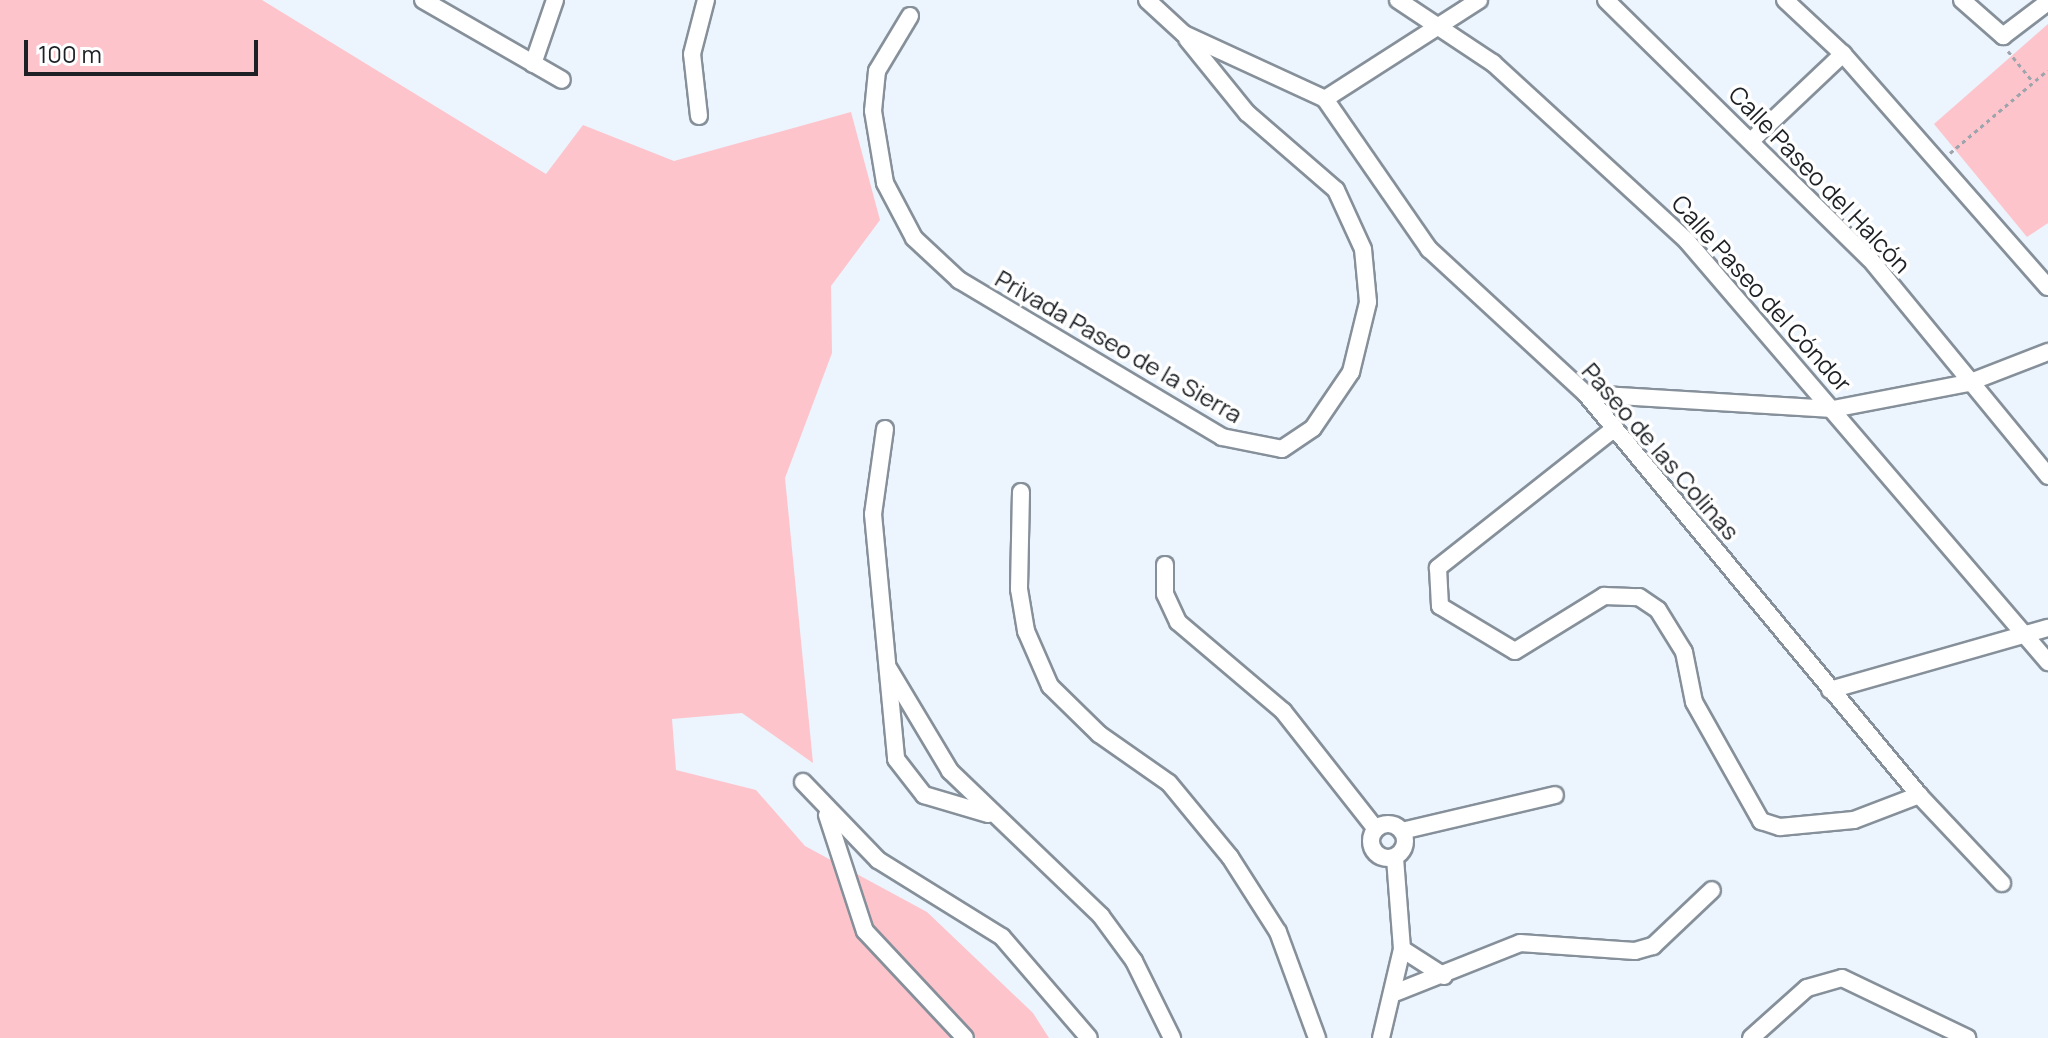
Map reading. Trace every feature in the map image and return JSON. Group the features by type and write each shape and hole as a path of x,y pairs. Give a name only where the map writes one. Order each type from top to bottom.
{"street":[{"path":"423,0 562,80"},
{"path":"533,64 555,0"},
{"path":"699,116 692,54 706,0"},
{"path":"1147,0 1184,34 1325,99 1479,0"},
{"name":"Calle Paseo del Cóndor","path":"1398,0 1493,63 1604,159 1833,409 2048,662"},
{"name":"Calle Paseo del Halcón","path":"1606,0 1753,139 1870,259 1968,383 2048,476"},
{"path":"1785,0 1843,54 2048,287"},
{"path":"1962,0 1993,32 2011,35 2048,2"},
{"name":"Privada Paseo de la Sierra","path":"910,16 877,71 873,111 885,183 914,238 959,280 1222,437 1282,449 1313,428 1351,372 1368,302 1363,249 1336,190 1247,113 1184,34"},
{"path":"1753,139 1843,54"},
{"name":"Paseo de las Colinas","path":"1325,99 1429,249 1586,394 1919,795 2002,883"},
{"path":"1586,394 1833,409 1968,383 2048,352"},
{"path":"1615,428 1438,568 1440,606 1501,649 1527,648 1604,596 1639,597 1658,610 1676,631 1694,702 1739,792 1761,821 1780,827 1854,820 1919,795"},
{"path":"885,429 873,514 889,669 893,746 905,779 924,795 988,814"},
{"path":"1021,492 1019,589 1026,631 1050,686 1099,734 1169,783 1230,857 1278,932 1317,1038"},
{"path":"1165,565 1167,603 1178,622 1283,711 1376,829 1374,851 1395,857"},
{"path":"1830,690 2048,628"},
{"path":"889,669 934,751 988,814 1101,916 1134,961 1172,1038"},
{"path":"803,782 878,860 992,928 1089,1038"},
{"path":"1376,829 1386,824 1402,831 1555,795"},
{"path":"824,806 865,931 965,1038"},
{"path":"1381,1038 1397,992 1402,949 1395,857 1406,843 1402,831"},
{"path":"1397,992 1444,976 1520,943 1635,951 1653,946 1712,890"},
{"path":"1402,949 1444,976"},
{"path":"1751,1038 1807,988 1842,978 1967,1038"}],"path":[{"path":"1993,32 2033,82"},
{"path":"1939,162 2048,70"}],"shaded area":[{"path":"0,0 262,0 546,174 583,125 674,161 851,112 880,220 831,286 832,353 785,478 813,763 742,713 672,719 676,770 756,790 805,846 927,912 1033,1013 1049,1038 0,1038"},
{"path":"2048,24 2048,223 2027,237 1934,124"}]}
